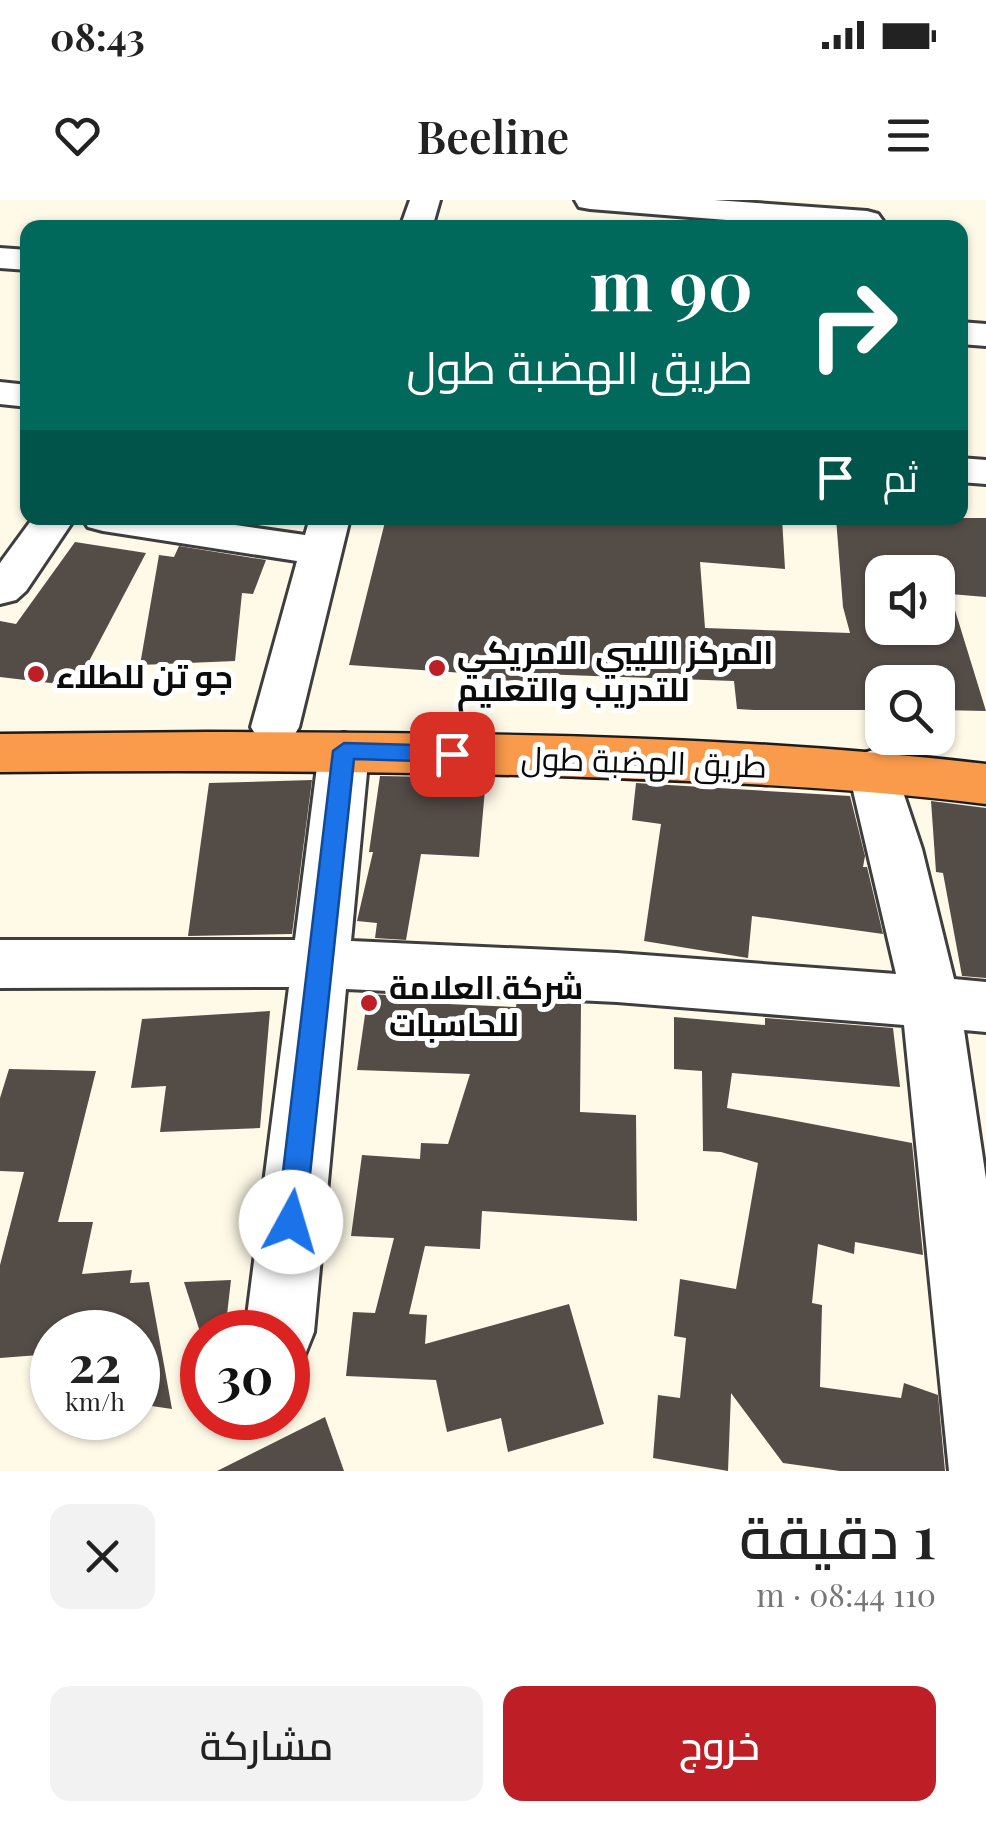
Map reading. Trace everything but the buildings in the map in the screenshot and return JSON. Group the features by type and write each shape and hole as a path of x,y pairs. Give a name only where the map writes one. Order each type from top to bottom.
{"highway":[{"name":"طريق الهضبة طول","path":"0,729 276,728 640,737 986,763"},
{"name":"طريق الهضبة طول","path":"0,752 344,751 873,768 986,784"}],"street":[{"path":"590,200 867,216"},
{"path":"0,590 49,525"},
{"path":"201,525 326,534 276,728"},
{"path":"281,1310 344,751"},
{"path":"873,768 901,862 958,1004 944,1092 985,1457"},
{"path":"0,964 172,959 320,964 600,976 958,1004"}],"place":[{"name":"المركز الليبي الامريكي للتدريب والتعليم","path":"437,668"},
{"name":"جو تن للطلاء","path":"36,674"},
{"name":"شركة العلامة للحاسبات","path":"369,1003"}],"route":[{"path":"291,1222 344,751 452,754"}]}
